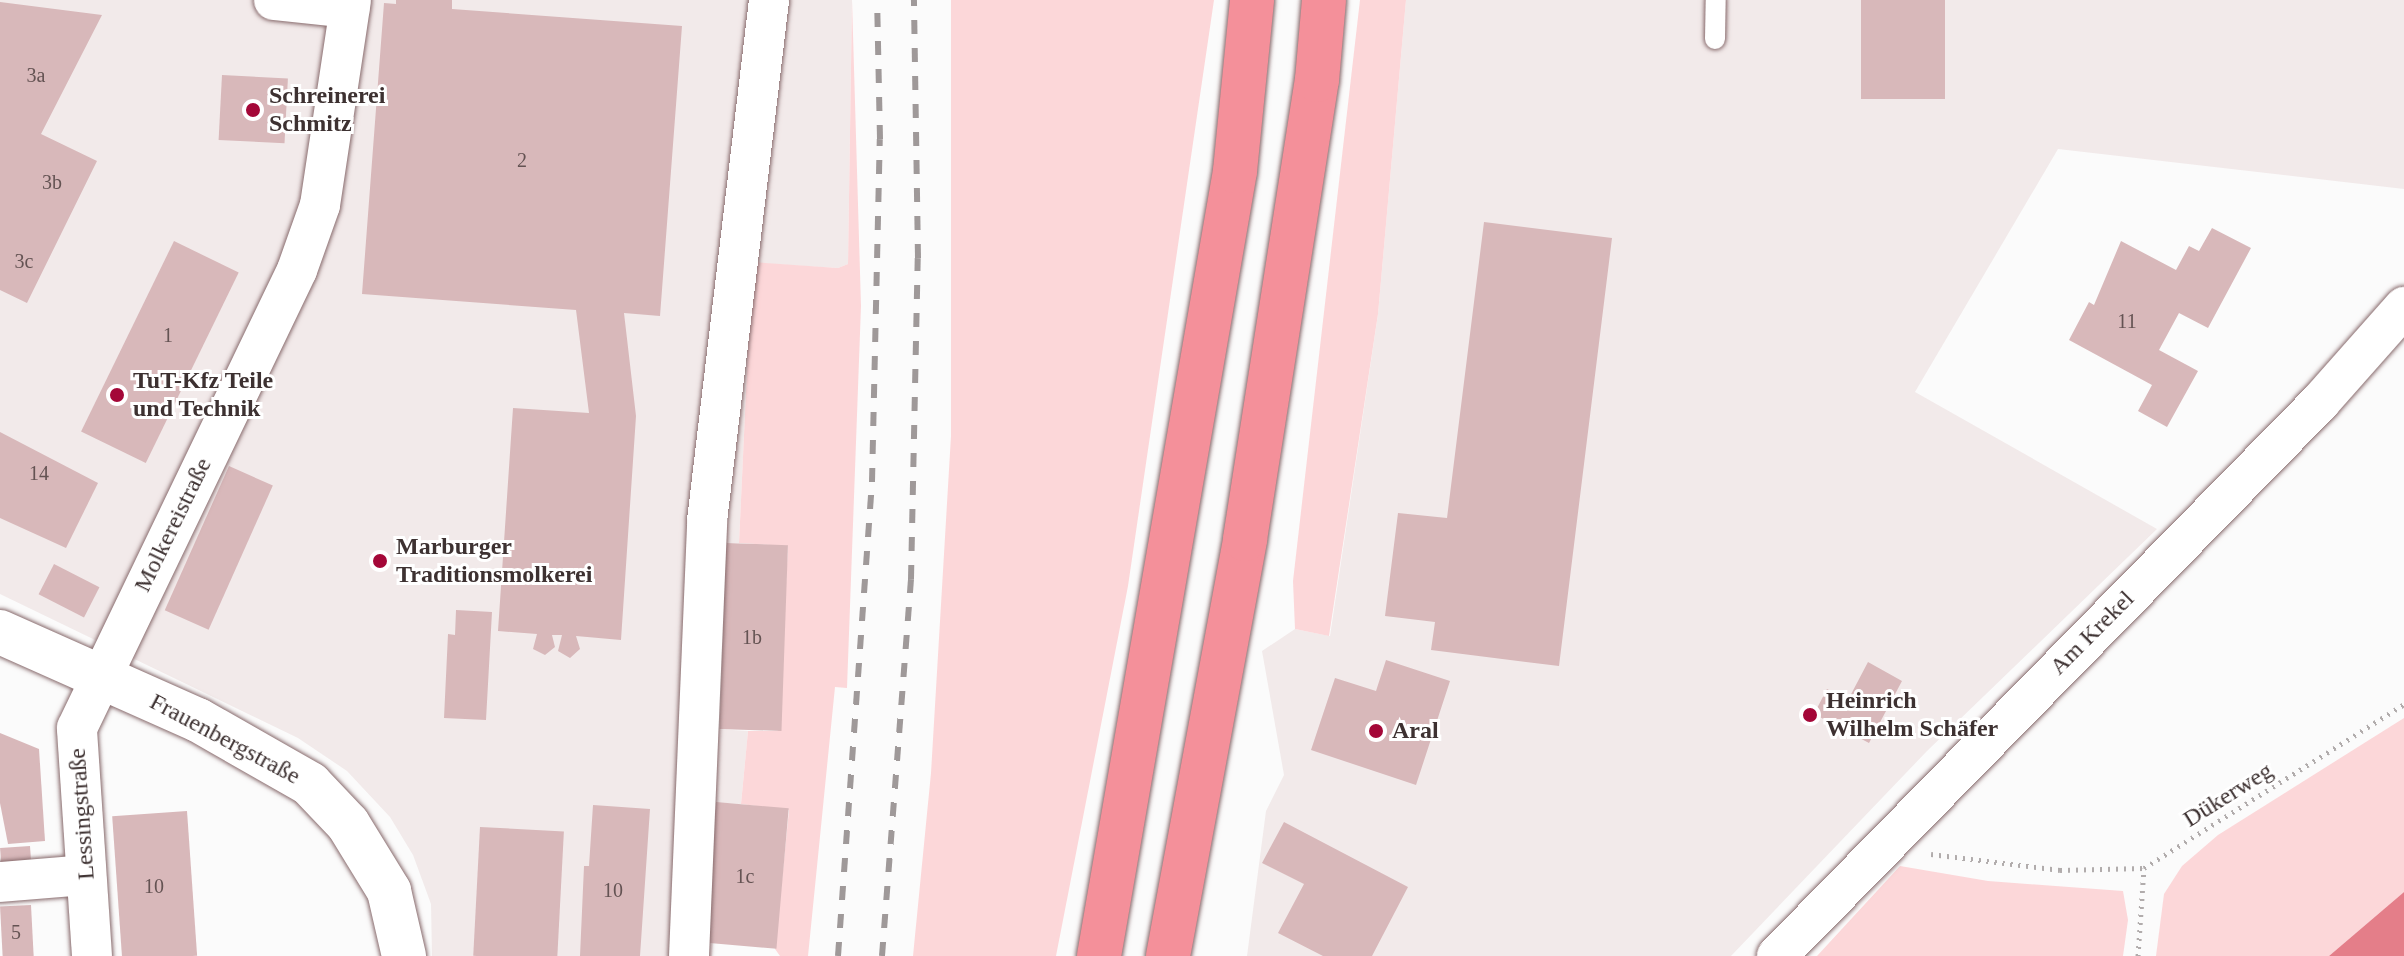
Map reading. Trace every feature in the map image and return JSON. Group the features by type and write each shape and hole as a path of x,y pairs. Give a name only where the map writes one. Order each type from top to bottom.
{"highway":[{"path":"1099,956 1235,171 1252,0"},
{"path":"1168,956 1248,523 1317,80 1324,0"}],"street":[{"name":"Molkereistraße","path":"100,677 297,270 320,205 350,4 274,0"},
{"path":"689,956 707,521 769,0"},
{"name":"Am Krekel","path":"1777,956 1890,837 2320,402 2404,307"},
{"name":"Frauenbergstraße","path":"0,632 198,720 310,784 348,824 389,891 404,956"},
{"name":"Lessingstraße","path":"92,956 77,728 100,677"},
{"path":"0,882 86,875"}],"lane":[{"path":"1715,39 1716,0"}],"path":[{"name":"Dükerweg","path":"2144,868 2404,704"},
{"path":"1890,837 1924,853 1992,865 2144,868 2138,956"}],"shaded area":[{"path":"0,0 852,0 848,264 838,268 752,263 739,543 726,543 717,729 748,731 741,804 716,803 702,941 713,943 712,956 432,956 431,904 413,855 390,817 347,771 298,738 0,594"},
{"path":"852,0 861,306 847,688 835,687 808,956 780,956 775,949 789,810 741,804 748,731 778,731 788,546 739,543 752,262 838,268 848,264"},
{"path":"951,0 1214,0 1128,586 1056,956 913,956 931,773 951,436"},
{"path":"1360,0 1406,0 1378,314 1329,636 1295,629 1293,581"},
{"path":"1406,0 2404,0 2404,189 2058,149 1915,392 2157,529 1927,751 1731,956 1247,956 1266,811 1284,775 1262,651 1295,629 1330,636 1378,314"},
{"path":"2404,718 2404,892 2329,956 2156,956 2164,894 2182,866 2218,835"},
{"path":"1900,866 1988,881 2123,891 2128,920 2123,956 1817,956"},
{"path":"2404,892 2404,956 2329,956"}],"building":[{"path":"396,0 452,0 452,9 682,26 660,316 624,313 636,416 621,640 576,636 580,649 570,658 558,651 562,635 552,635 555,647 545,655 533,649 537,634 498,631 513,408 589,413 576,310 362,294 384,3 396,4"},
{"path":"1861,0 1945,0 1945,99 1861,99"},
{"path":"0,2 102,15 41,134 97,161 27,303 0,290"},
{"name":"Schreinerei Schmitz","path":"222,75 288,78 285,143 219,140"},
{"path":"1484,222 1612,238 1559,666 1431,650 1435,622 1385,616 1398,513 1447,518"},
{"path":"2212,228 2251,248 2208,328 2179,313 2159,350 2198,371 2167,427 2138,411 2152,385 2069,340 2089,302 2094,305 2121,241 2176,270 2189,246 2199,251"},
{"path":"174,241 239,273 146,463 81,432"},
{"path":"0,432 98,483 66,548 0,518"},
{"path":"229,466 273,486 209,630 165,610"},
{"path":"726,543 788,545 781,731 720,729"},
{"path":"54,564 99,587 84,617 39,594"},
{"path":"456,610 492,612 486,720 444,718 448,634 455,635"},
{"name":"Aral","path":"1386,660 1450,681 1416,785 1311,750 1335,678 1376,691"},
{"path":"1868,662 1902,681 1869,743 1814,714 1827,689 1848,700"},
{"path":"0,733 39,749 45,841 8,844 0,803"},
{"path":"716,802 789,808 776,949 704,942"},
{"path":"593,805 650,809 640,956 580,956 584,866 589,866"},
{"path":"187,811 197,956 122,956 112,816"},
{"path":"1284,822 1408,887 1372,956 1323,956 1278,933 1304,884 1262,863"},
{"path":"480,827 564,831 557,956 473,956"},
{"path":"30,846 32,872 2,874 0,848"},
{"path":"31,905 34,956 3,956 0,907"}],"railway":[{"path":"838,956 872,482 880,139 877,0"},
{"path":"882,956 911,579 918,258 914,0"}],"place":[{"name":"Schreinerei Schmitz","path":"253,110"},
{"name":"TuT-Kfz Teile und Technik","path":"117,395"},
{"name":"Marburger Traditionsmolkerei","path":"380,561"},
{"name":"Heinrich Wilhelm Schäfer","path":"1810,715"},
{"name":"Aral","path":"1376,731"}]}
